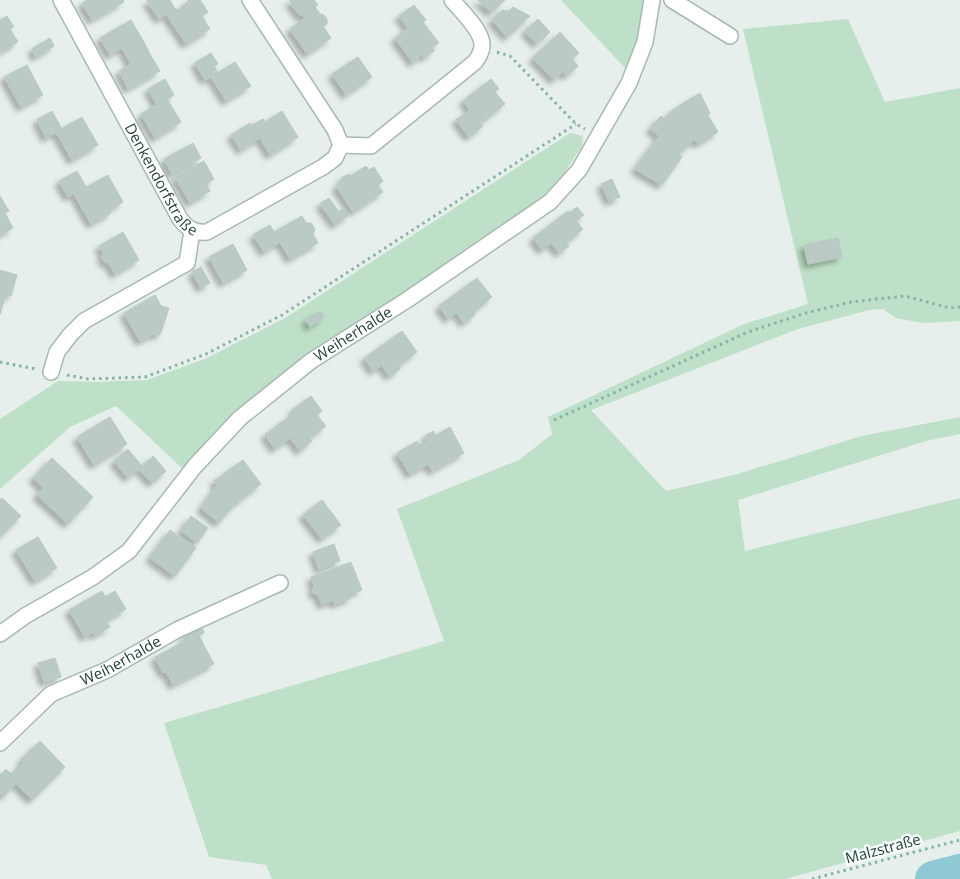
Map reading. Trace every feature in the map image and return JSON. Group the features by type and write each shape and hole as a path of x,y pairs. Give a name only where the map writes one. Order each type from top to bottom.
{"street":[{"name":"Denkendorfstraße","path":"61,0 180,219 192,231 207,232 323,167 335,158 341,146"},
{"path":"250,0 335,130 341,146 371,146 475,62 482,48 482,41 478,32 452,0"},
{"name":"Weiherhalde","path":"0,634 25,616 93,577 129,551 195,466 240,418 311,360 407,300 550,202 579,170 629,83 645,42 652,0"},
{"path":"672,0 730,36"},
{"path":"51,372 57,352 84,321 187,263 192,231"},
{"name":"Weiherhalde","path":"0,743 51,694 107,670 177,630 280,583"}],"path":[{"path":"482,48 510,56 576,124 598,138"},
{"path":"0,362 88,379 144,377 206,354 282,315 576,124"},
{"path":"554,420 748,332 806,313 851,302 904,296 950,308 960,307"},
{"name":"Malzstraße","path":"812,879 960,840"}],"green space":[{"path":"561,0 644,0 640,37 628,71"},
{"path":"848,19 885,102 960,88 960,321 923,323 896,318 883,309 869,310 798,329 591,410 666,491 734,475 862,436 960,417 960,434 926,441 738,500 745,551 960,498 960,831 785,879 272,879 266,865 209,857 164,723 444,641 397,509 519,460 552,434 548,417 744,324 808,304 743,29"},
{"path":"570,133 583,136 582,146 555,187 527,210 427,280 261,390 230,419 185,471 116,406 70,427 0,489 0,419 58,381 147,380 207,358 285,318"}],"building":[{"path":"87,0 123,0 124,2 92,20 82,3"},
{"path":"170,0 175,9 159,19 147,1"},
{"path":"189,0 200,0 208,12 202,16 210,29 186,44 166,14 175,9 179,10"},
{"path":"289,0 314,0 318,5 303,16 298,14"},
{"path":"478,0 505,0 491,13"},
{"path":"414,5 426,20 415,28 408,28 399,16"},
{"path":"315,7 327,19 327,24 323,26 331,38 307,54 290,29 305,18 303,16"},
{"path":"513,7 530,16 507,37 492,20 502,10 509,11"},
{"path":"7,16 14,27 10,29 18,42 0,52 0,20"},
{"path":"538,19 550,32 537,44 525,31"},
{"path":"131,20 141,37 110,55 100,38"},
{"path":"423,22 439,43 431,48 434,51 424,58 422,55 413,63 395,38 408,28 415,28"},
{"path":"560,32 579,53 572,59 578,66 567,76 563,72 554,80 533,58"},
{"path":"141,37 146,46 127,57 122,48"},
{"path":"50,38 54,46 36,57 32,49"},
{"path":"146,46 150,54 131,65 127,57"},
{"path":"211,53 218,64 214,66 218,73 205,80 195,63"},
{"path":"150,54 160,71 128,89 119,71"},
{"path":"358,57 372,77 346,95 332,74"},
{"path":"235,62 251,86 226,101 211,77"},
{"path":"27,65 43,95 21,107 4,77"},
{"path":"165,79 174,95 157,105 148,89"},
{"path":"491,79 499,89 495,92 505,104 481,123 463,101"},
{"path":"700,93 710,113 708,115 718,132 698,144 694,140 679,154 682,157 662,185 635,169 659,136 650,129 661,116 664,119 674,109"},
{"path":"167,99 181,122 155,138 141,114"},
{"path":"470,110 483,126 469,137 456,120"},
{"path":"52,111 62,129 46,138 37,120"},
{"path":"282,111 298,137 270,155 252,125 263,119 265,122"},
{"path":"82,117 98,145 72,160 56,132"},
{"path":"250,123 260,138 241,150 231,135"},
{"path":"193,143 201,158 172,174 164,159 180,150 186,162 194,157 188,146"},
{"path":"188,146 194,157 186,162 180,150"},
{"path":"204,161 214,179 206,184 210,191 190,203 175,177"},
{"path":"366,166 369,170 374,167 383,181 378,185 383,192 353,212 336,186 343,181 341,178 349,174 350,176"},
{"path":"77,171 86,187 68,197 59,181"},
{"path":"108,175 123,202 110,209 111,213 91,224 74,194"},
{"path":"612,179 620,197 609,201 601,184"},
{"path":"0,196 9,211 5,213 13,228 0,235"},
{"path":"329,198 339,212 344,208 349,215 335,225 320,204"},
{"path":"577,207 584,215 576,221 583,229 566,243 569,246 559,253 542,231 568,211 569,213"},
{"path":"302,216 306,223 311,223 315,229 313,234 318,243 290,259 274,232"},
{"path":"270,225 280,242 264,252 253,235"},
{"path":"542,231 551,243 542,250 533,238"},
{"path":"123,232 139,260 115,274 108,262 105,263 101,256 104,255 99,246"},
{"path":"838,238 842,257 808,264 804,245"},
{"path":"233,244 247,270 223,283 209,257"},
{"path":"201,267 210,283 201,288 192,272"},
{"path":"0,270 17,275 11,296 0,292"},
{"path":"477,278 492,297 473,312 475,315 464,323 447,300"},
{"path":"0,292 6,294 0,314"},
{"path":"155,295 161,306 169,308 160,335 154,334 140,341 124,313"},
{"path":"447,300 457,312 448,319 439,306"},
{"path":"320,311 324,317 310,327 306,320"},
{"path":"402,331 417,352 398,366 400,369 389,376 373,352"},
{"path":"373,352 382,365 373,371 364,358"},
{"path":"311,396 322,411 317,415 326,426 309,438 312,441 300,451 279,424 295,413 292,410"},
{"path":"110,417 127,444 94,465 77,437"},
{"path":"279,424 290,438 275,449 265,435"},
{"path":"450,427 464,453 432,471 418,446 428,440 425,436 433,431 436,435"},
{"path":"417,441 428,464 410,474 397,453"},
{"path":"128,449 142,466 128,478 114,461"},
{"path":"153,456 166,471 152,483 139,469"},
{"path":"52,458 93,497 68,524 37,495 43,488 33,478"},
{"path":"243,460 261,484 233,506 214,481"},
{"path":"217,485 233,506 219,523 201,508"},
{"path":"2,498 21,516 0,537 0,500"},
{"path":"322,500 341,525 322,539 303,515"},
{"path":"191,516 208,528 197,543 181,531"},
{"path":"170,530 196,548 175,576 150,558"},
{"path":"38,537 57,568 35,581 16,550"},
{"path":"334,544 340,561 319,569 313,552"},
{"path":"351,562 362,590 350,594 351,598 335,604 333,600 322,605 318,595 312,593 314,586 311,577"},
{"path":"102,591 105,597 115,591 126,609 106,621 110,627 95,635 93,632 85,637 69,610"},
{"path":"202,627 204,633 199,636 214,664 173,685 166,672 163,673 155,657 185,641 183,637"},
{"path":"55,658 61,677 44,682 38,663"},
{"path":"40,741 65,767 32,800 9,777 24,762 21,760"},
{"path":"6,769 11,774 9,777 15,784 3,797 0,794 0,775"}],"waterway":[{"path":"933,879 960,872"}]}
